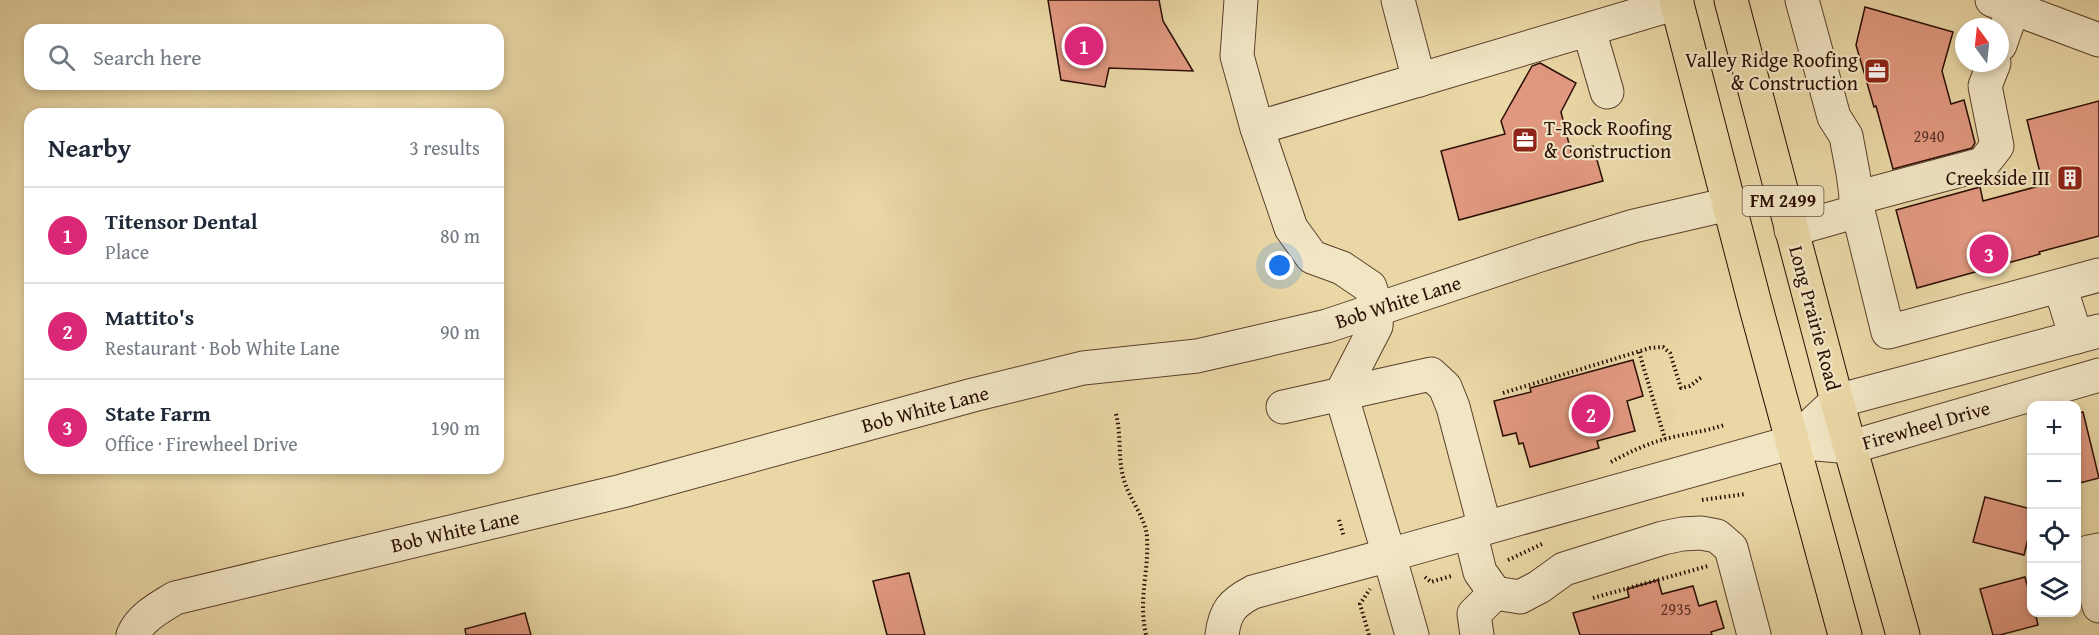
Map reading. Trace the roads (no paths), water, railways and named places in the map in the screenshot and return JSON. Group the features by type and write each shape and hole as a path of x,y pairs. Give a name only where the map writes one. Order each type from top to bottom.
{"main road":[{"name":"Long Prairie Road","path":"1731,0 1837,401 1903,635"},
{"name":"FM 2499","path":"1677,2 1845,635"}],"street":[{"path":"1242,0 1236,56 1257,128 1292,228 1312,257 1342,268 1370,287 1377,309 1376,326 1341,394 1412,635"},
{"path":"1398,0 1419,80"},
{"path":"1802,0 1834,117 1846,136 1857,204 1888,332 2099,275"},
{"path":"1257,128 1677,2"},
{"path":"2003,4 2099,40"},
{"path":"1589,30 1606,92"},
{"path":"1791,230 1857,204 1983,164 1997,146 1985,86 1990,72"},
{"name":"Bob White Lane","path":"133,635 150,614 175,598 622,491 973,395 1083,368 1197,356 1327,326 1634,226 1729,204"},
{"path":"1222,635 1224,619 1237,601 1253,592 1793,442 1837,401 2088,334 2060,286"},
{"path":"1283,407 1431,374 1445,387 1453,408 1477,530 1480,572 1495,592 1520,597 1564,569 1663,538 1701,533 1717,536 1731,548 1754,635"},
{"name":"Firewheel Drive","path":"1793,442 1851,447 2099,375"},
{"path":"2094,551 2091,575 2099,606"},
{"path":"1477,635 1474,615 1495,592"}],"place":[{"name":"Titensor Dental","path":"1084,46"},
{"name":"Valley Ridge Roofing & Construction","path":"1877,71"},
{"name":"T-Rock Roofing & Construction","path":"1525,140"},
{"name":"Creekside III","path":"2070,178"},
{"name":"State Farm","path":"1989,254"},
{"name":"Mattito's","path":"1591,414"}]}
